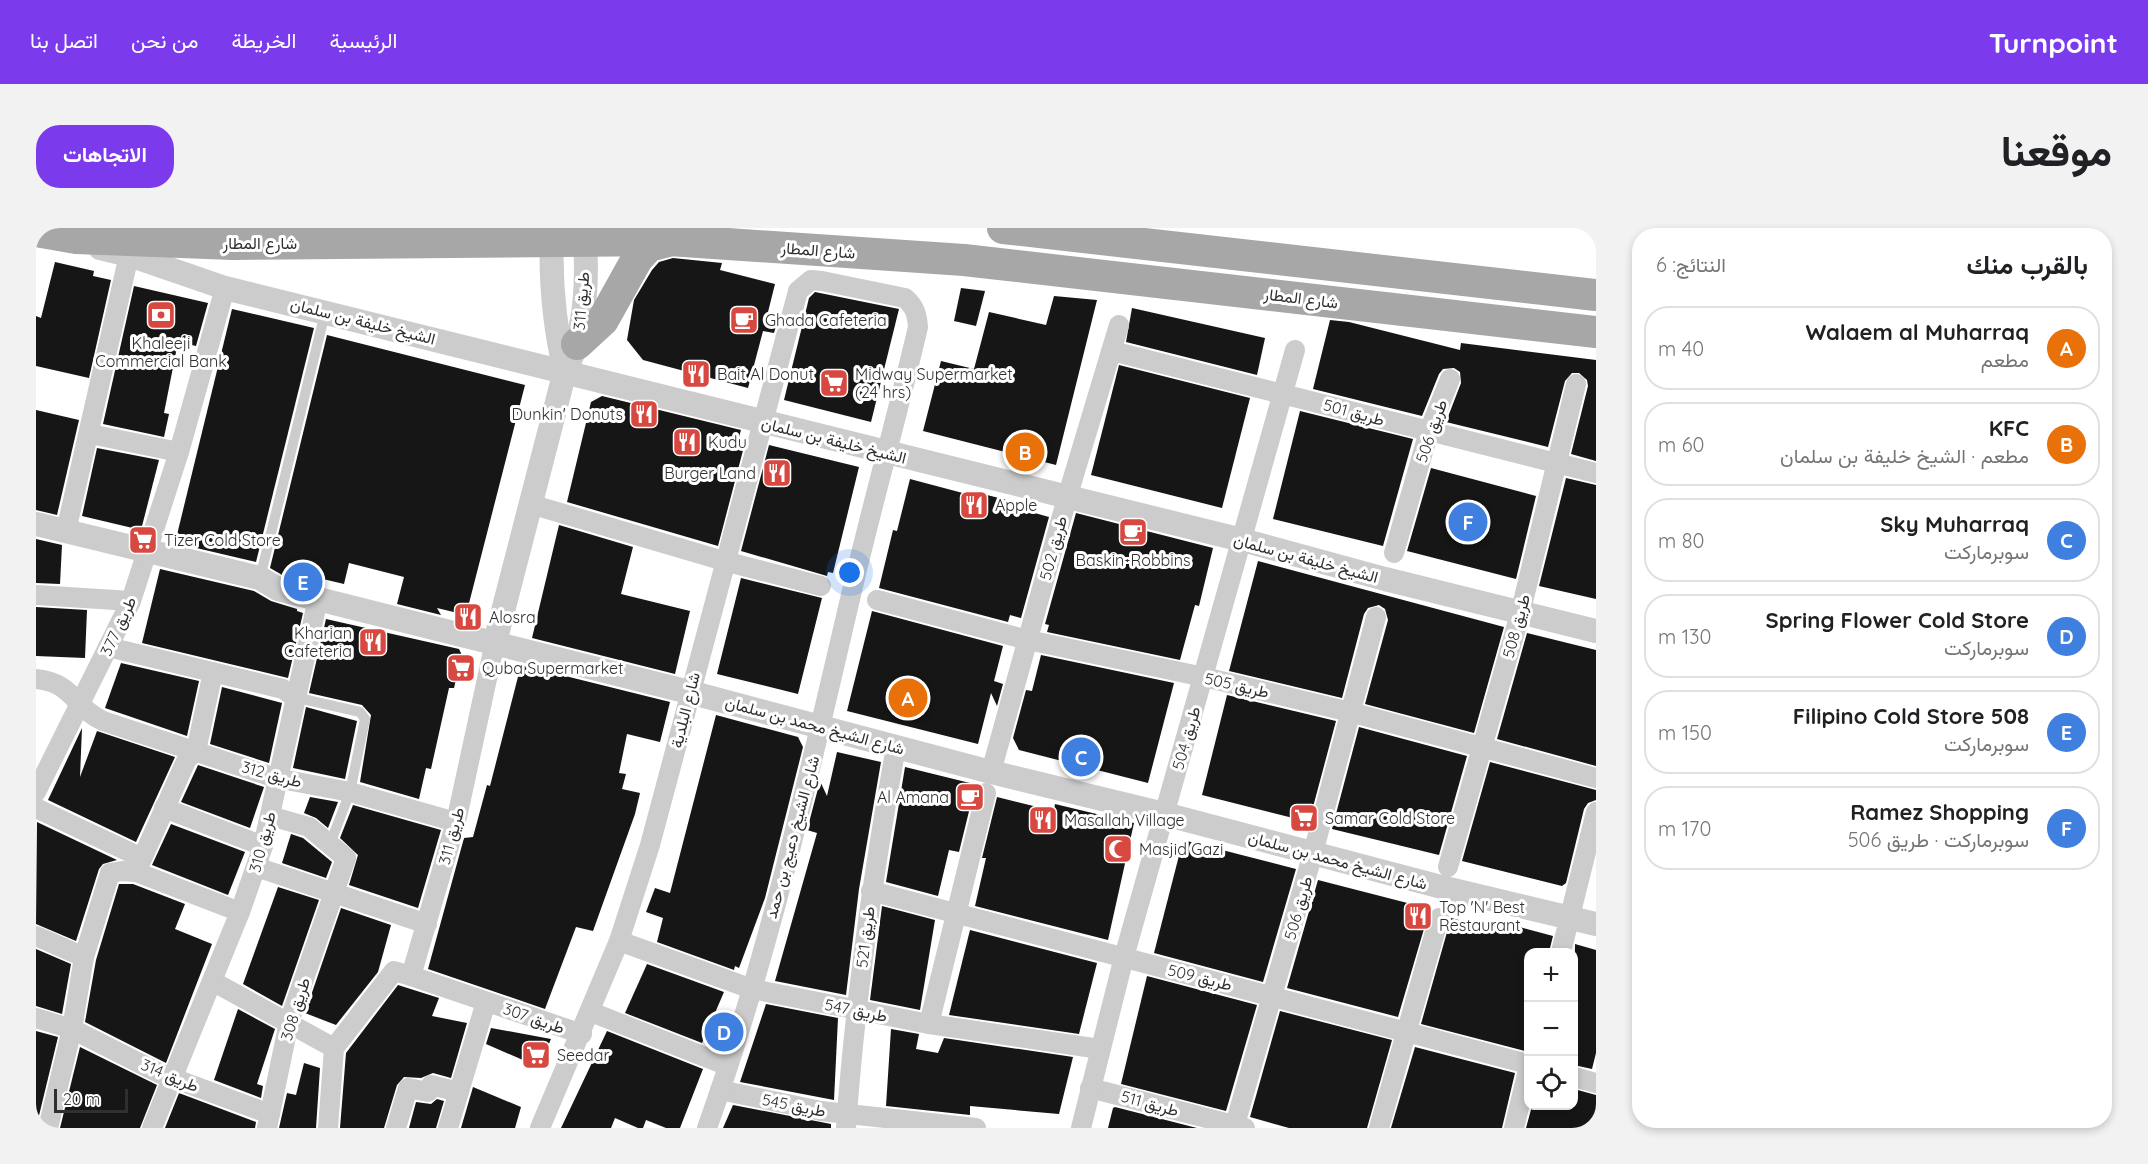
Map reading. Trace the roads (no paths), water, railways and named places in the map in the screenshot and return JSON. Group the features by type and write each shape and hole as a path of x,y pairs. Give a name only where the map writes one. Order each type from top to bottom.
{"main road":[{"path":"1003,228 1596,295"},
{"name":"شارع المطار","path":"36,231 76,238 233,244 438,235 584,235 669,240 964,260 1596,332"},
{"path":"571,358 603,320 638,259 649,246 669,240"}],"street":[{"name":"طريق 311","path":"411,976 456,822 495,642 530,504 571,358 584,295 584,235"},
{"name":"طريق 311","path":"552,236 556,325 571,358"},
{"name":"الشيخ خليفة بن سلمان","path":"76,238 225,288 325,311 571,358 762,422 1242,540 1520,614 1596,630"},
{"path":"66,531 90,434 129,255"},
{"name":"شارع الشيخ دعيج بن حمد","path":"706,1128 752,989 822,726 852,593 918,327 913,305 905,298 822,281 811,280 803,284"},
{"name":"شارع البلدية","path":"540,1128 582,1034 619,941 650,845 724,561 798,291 803,284"},
{"name":"طريق 377","path":"36,792 131,601 149,551 179,452 225,288"},
{"name":"طريق 502","path":"930,1024 988,783 1067,498 1119,325"},
{"name":"طريق 504","path":"1081,1128 1124,957 1295,350"},
{"name":"طريق 501","path":"1112,351 1555,464 1596,472"},
{"name":"طريق 506","path":"1394,553 1429,431 1450,379"},
{"name":"طريق 508","path":"1448,867 1520,614 1576,384"},
{"path":"90,434 179,452"},
{"path":"530,504 724,561 821,586"},
{"name":"شارع الشيخ محمد بن سلمان","path":"36,524 260,578 278,589 822,726 896,747 988,783 1164,814 1596,924"},
{"path":"36,596 131,601"},
{"name":"طريق 310","path":"152,1128 240,912 263,846 294,697 318,599"},
{"name":"طريق 505","path":"877,600 1028,640 1204,677 1350,712 1596,778"},
{"name":"طريق 506","path":"1238,1127 1376,617"},
{"path":"108,647 283,688 294,697"},
{"path":"48,1128 72,1029 84,957 110,873 139,865 187,759 196,751 213,672"},
{"name":"طريق 312","path":"36,679 48,680 67,689 88,714 103,721 276,778 350,792 456,822"},
{"name":"طريق 521","path":"846,1121 855,1011 870,891 896,747"},
{"path":"36,808 139,865 240,912"},
{"path":"164,808 263,846"},
{"path":"1562,948 1596,812"},
{"name":"طريق 308","path":"269,1121 289,1023 346,858 309,827 270,816"},
{"path":"256,867 427,924"},
{"name":"طريق 509","path":"870,891 1524,1064"},
{"path":"1380,1128 1440,918"},
{"path":"36,936 84,957"},
{"name":"طريق 547","path":"619,941 752,989 930,1024 1100,1049"},
{"path":"328,1128 334,1047 394,971 411,976"},
{"name":"طريق 307","path":"411,976 582,1034"},
{"path":"212,981 334,1047"},
{"name":"طريق 307","path":"448,1128 486,1002"},
{"path":"591,1012 728,1066"},
{"name":"طريق 314","path":"36,1018 72,1029 269,1121"},
{"path":"1578,1078 1595,1080"},
{"path":"396,1128 408,1088 428,1092 431,1085 459,1092"},
{"path":"1514,1128 1524,1087"},
{"name":"طريق 511","path":"1090,1088 1238,1127"},
{"name":"طريق 545","path":"720,1090 846,1121 976,1128"}],"lane":[{"path":"260,578 325,311"},
{"path":"294,697 360,712 365,719 350,792 330,844"}],"place":[{"name":"Khaleeji Commercial Bank","path":"161,315"},
{"name":"Ghada Cafeteria","path":"744,320"},
{"name":"Bait Al Donut","path":"696,374"},
{"name":"Midway Supermarket (24 hrs)","path":"834,383"},
{"name":"Dunkin' Donuts","path":"644,414"},
{"name":"Kudu","path":"687,442"},
{"name":"KFC","path":"1025,452"},
{"name":"Burger Land","path":"777,473"},
{"name":"Apple","path":"974,505"},
{"name":"Ramez Shopping","path":"1468,522"},
{"name":"Baskin-Robbins","path":"1133,532"},
{"name":"Tizer Cold Store","path":"143,540"},
{"name":"508 Filipino Cold Store","path":"303,582"},
{"name":"Alosra","path":"468,617"},
{"name":"Kharian Cafeteria","path":"373,642"},
{"name":"Quba Supermarket","path":"461,668"},
{"name":"Walaem al Muharraq","path":"908,698"},
{"name":"Sky Muharraq","path":"1081,757"},
{"name":"Al Amana","path":"970,797"},
{"name":"Samar Cold Store","path":"1304,818"},
{"name":"Masallah Village","path":"1043,820"},
{"name":"Masjid Gazi","path":"1118,849"},
{"name":"Top 'N' Best Restaurant","path":"1418,916"},
{"name":"Spring Flower Cold Store","path":"724,1032"},
{"name":"Seedar","path":"536,1055"}]}
